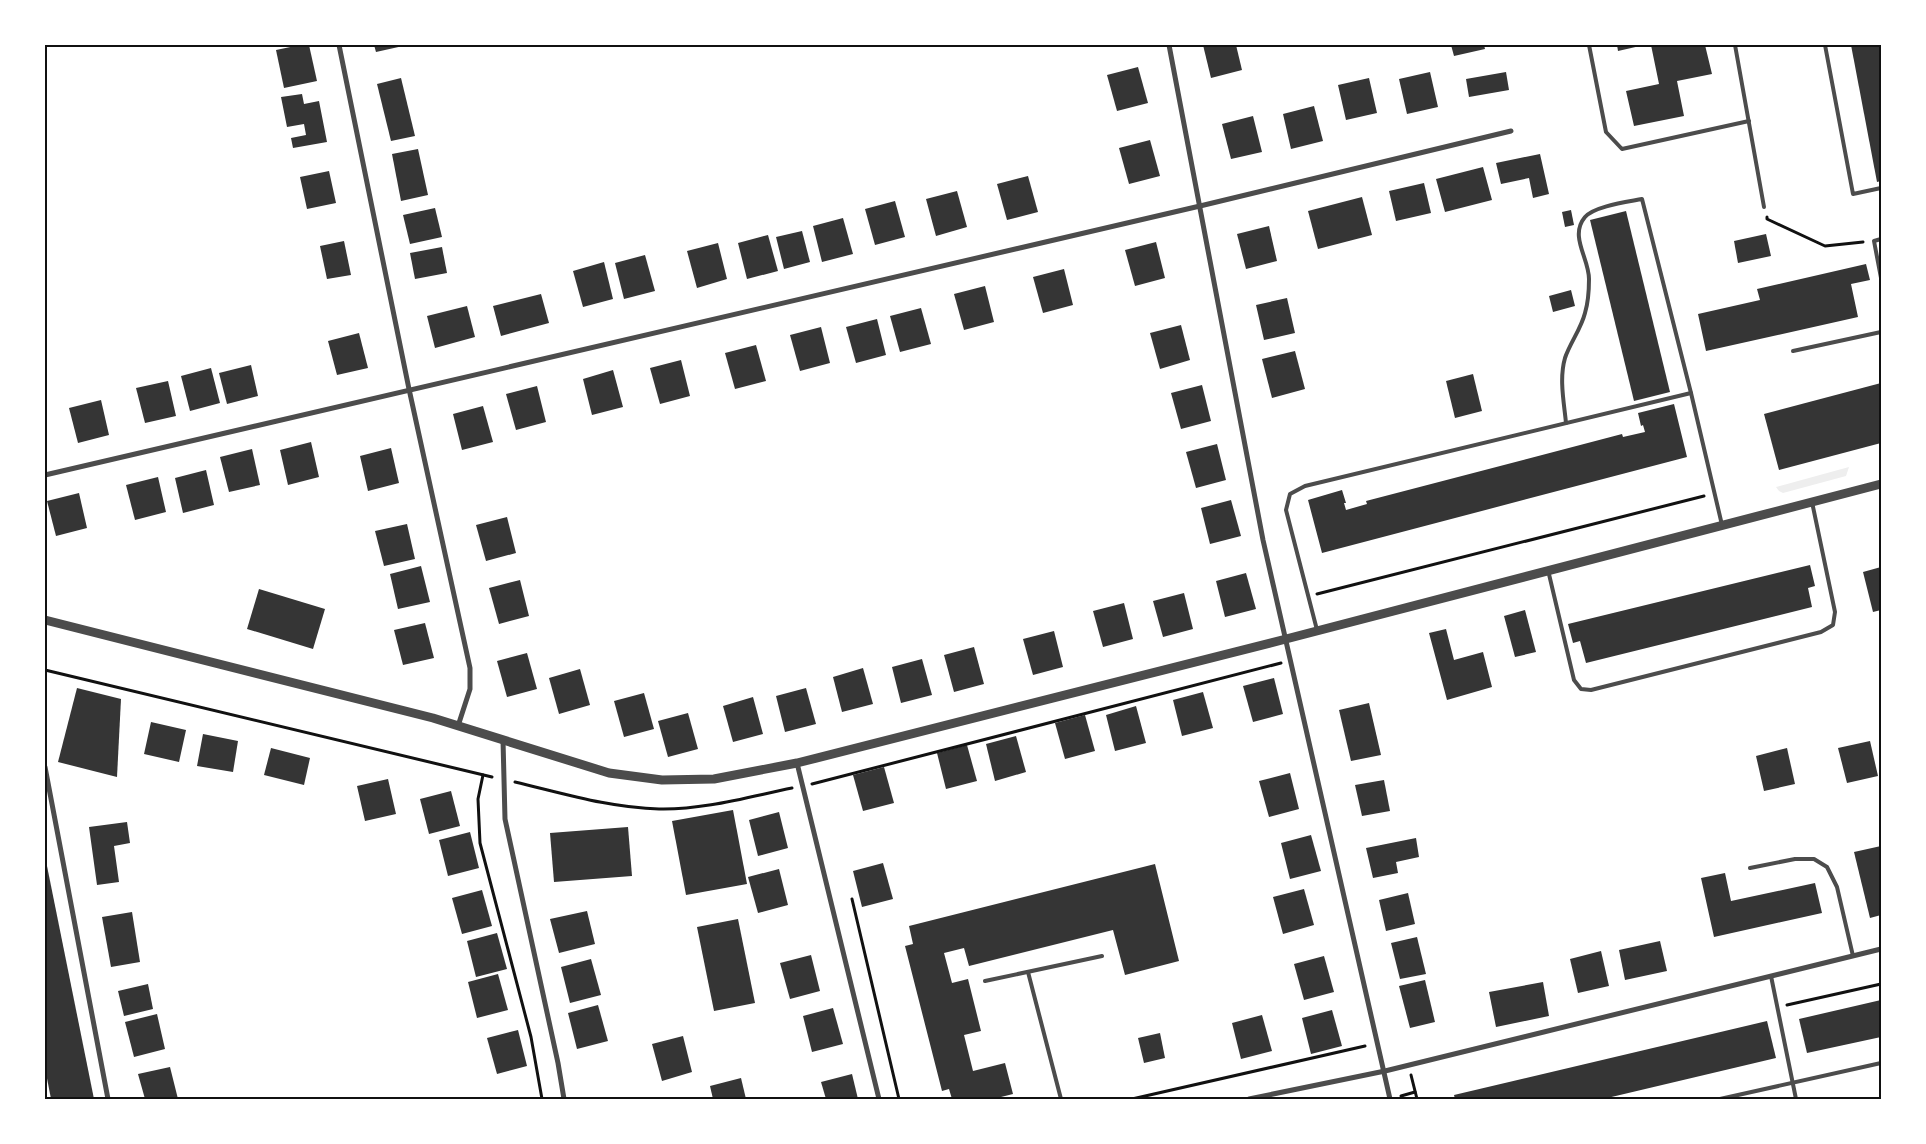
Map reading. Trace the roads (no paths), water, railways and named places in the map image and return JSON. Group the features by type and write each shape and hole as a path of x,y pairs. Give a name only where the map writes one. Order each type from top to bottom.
{"street":[{"path":"338,45 409,389 470,668 470,689 458,726"},
{"path":"1169,45 1263,540 1390,1099"},
{"path":"45,475 1200,206 1510,131"},
{"path":"45,620 433,718 609,773 662,780 714,779 798,763 1286,639 1881,484"},
{"path":"503,740 505,819 558,1063 564,1099"},
{"path":"798,763 879,1099"},
{"path":"45,767 108,1099"},
{"path":"1249,1099 1385,1071 1881,949"}],"lane":[{"path":"1589,45 1606,132 1622,149 1749,121"},
{"path":"1735,45 1764,207"},
{"path":"1825,45 1853,194 1881,188"},
{"path":"1566,423 1562,383 1565,359 1585,313 1589,278 1586,260 1579,243 1579,230 1584,218 1594,210 1642,198 1722,525"},
{"path":"1881,239 1874,241 1881,278"},
{"path":"1793,351 1881,332"},
{"path":"1317,630 1286,510 1290,494 1305,486 1691,393"},
{"path":"1548,570 1574,680 1581,689 1591,690 1821,632 1833,624 1835,612 1812,502"},
{"path":"1750,868 1795,859 1814,859 1827,867 1837,887 1853,956"},
{"path":"985,981 1102,956"},
{"path":"1028,972 1061,1099"},
{"path":"1771,976 1796,1099"},
{"path":"1720,1099 1881,1063"}]}
